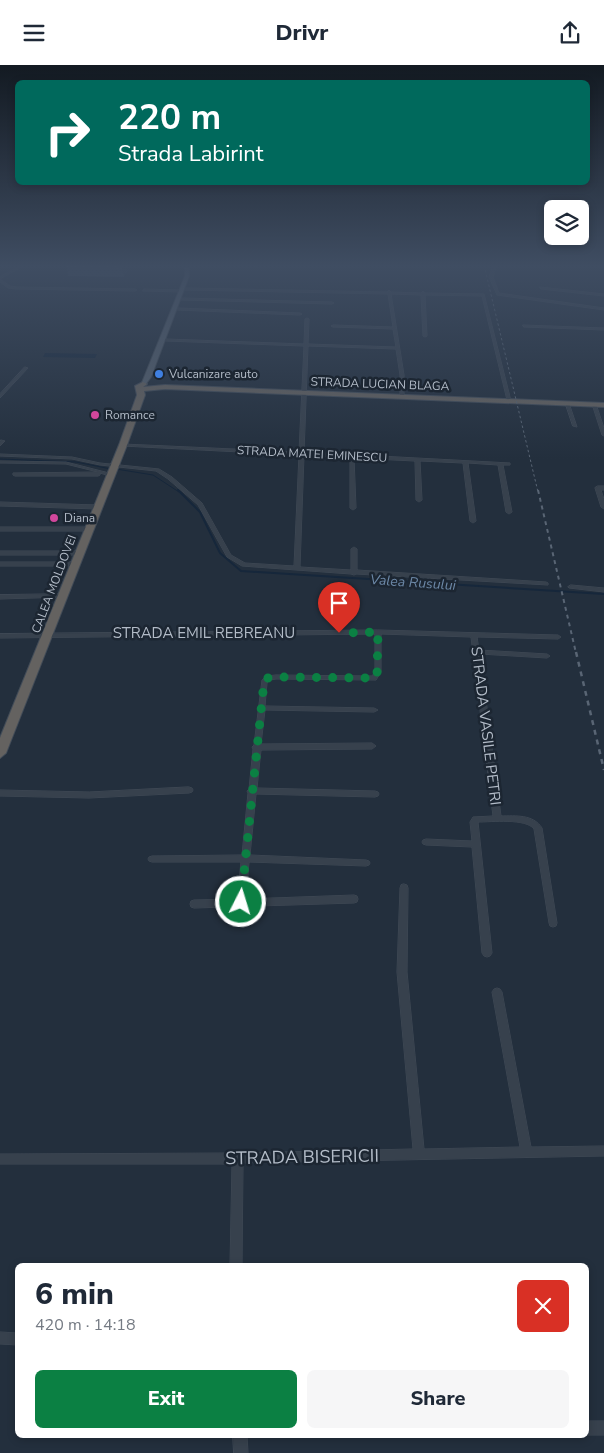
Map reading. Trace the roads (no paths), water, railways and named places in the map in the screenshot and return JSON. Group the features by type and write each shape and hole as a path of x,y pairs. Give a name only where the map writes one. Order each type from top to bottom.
{"highway":[{"name":"STRADA LUCIAN BLAGA","path":"147,388 305,392 604,405"},
{"name":"CALEA MOLDOVEI","path":"0,753 111,470 147,388"}],"main road":[{"name":"CALEA MOLDOVEI","path":"147,388 148,377 168,330"},
{"name":"CALEA MOLDOVEI","path":"147,388 170,330"}],"street":[{"path":"297,569 300,453 305,392 307,330"},
{"path":"394,330 402,375 402,396"},
{"path":"425,330 425,336"},
{"path":"492,330 509,400"},
{"path":"166,340 397,348"},
{"path":"0,397 26,368"},
{"path":"567,403 575,426"},
{"path":"594,404 604,435"},
{"name":"STRADA MATEI EMINESCU","path":"123,445 508,464"},
{"path":"0,455 72,458 100,464 111,470"},
{"path":"352,456 353,509"},
{"path":"417,459 420,500"},
{"path":"0,461 66,463 111,470"},
{"path":"465,462 473,521"},
{"path":"500,464 509,512"},
{"path":"15,474 158,470 170,478 207,513 233,559 252,567 546,584"},
{"path":"604,488 598,488 604,507"},
{"path":"0,504 98,507"},
{"path":"0,529 89,529"},
{"path":"354,549 354,573"},
{"path":"0,553 79,553"},
{"path":"0,564 75,564"},
{"path":"571,587 604,590"},
{"path":"0,597 62,596"},
{"path":"241,902 251,791 264,682 268,678 371,678 377,676 378,632"},
{"name":"STRADA EMIL REBREANU","path":"0,636 378,632 558,637"},
{"name":"STRADA VASILE PETRI","path":"474,635 497,818"},
{"path":"476,652 547,656"},
{"path":"260,709 374,710"},
{"path":"256,747 372,747"},
{"path":"0,793 89,795 189,790"},
{"path":"251,791 375,794"},
{"name":"STRADA VASILE PETRI","path":"487,953 474,822 476,819 529,820 538,828 554,923"},
{"path":"426,842 476,844"},
{"path":"152,859 237,858 245,860 366,863"},
{"path":"404,888 402,972 419,1155"},
{"path":"194,904 354,899"},
{"path":"497,992 527,1153"},
{"name":"STRADA BISERICII","path":"0,1159 238,1158 604,1151"},
{"path":"236,1263 238,1158"},
{"path":"0,1338 15,1339"},
{"path":"589,1428 604,1428"},
{"path":"240,1438 241,1453"}],"water":[{"path":"45,353 97,354 95,358 43,357"}],"waterway":[{"name":"Valea Rusului","path":"0,459 76,462 111,469"},
{"name":"Valea Rusului","path":"116,469 153,475 179,492"},
{"name":"Valea Rusului","path":"178,490 200,512 220,553 241,571 604,594"}],"railway":[{"path":"499,330 538,492"},
{"path":"538,490 576,653"},
{"path":"576,652 604,770"}],"place":[{"name":"Vulcanizare auto","path":"159,374"},
{"name":"Romance","path":"95,415"},
{"name":"Diana","path":"54,518"}]}
